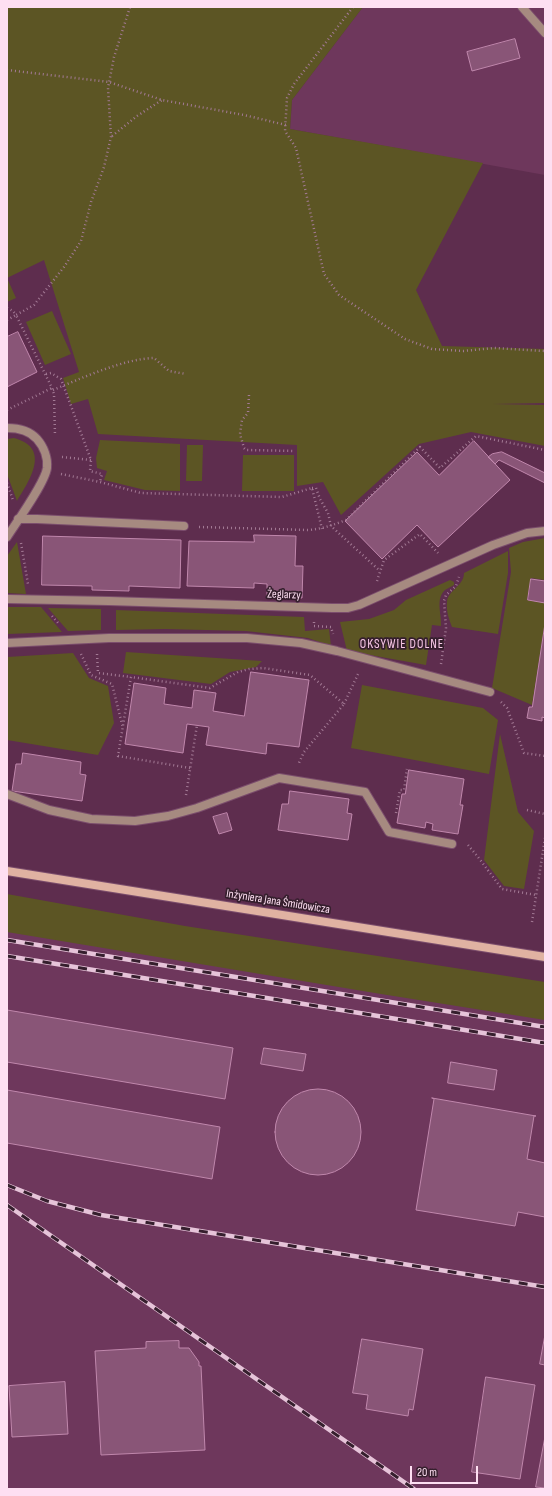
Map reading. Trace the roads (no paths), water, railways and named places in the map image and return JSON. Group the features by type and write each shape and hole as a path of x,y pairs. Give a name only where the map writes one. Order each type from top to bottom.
{"street":[{"path":"522,7 545,33"},
{"path":"7,428 24,430 33,435 42,446 47,469 44,477 7,537"},
{"path":"18,519 184,526"},
{"name":"Żeglarzy","path":"7,600 115,601 348,608 513,537 545,530"},
{"path":"7,643 109,638 247,638 301,643 338,651 490,692"},
{"path":"7,794 49,810 91,819 136,821 168,816 197,808 280,778 365,792 389,832 452,844"},
{"name":"Inżyniera Jana Śmidowicza","path":"7,871 545,957"}],"railway":[{"path":"7,940 545,1027"},
{"path":"7,956 545,1043"},
{"path":"7,1185 47,1201 101,1215 545,1287"},
{"path":"7,1205 414,1489"}],"district":[{"name":"OKSYWIE DOLNE","path":"402,645"}]}
